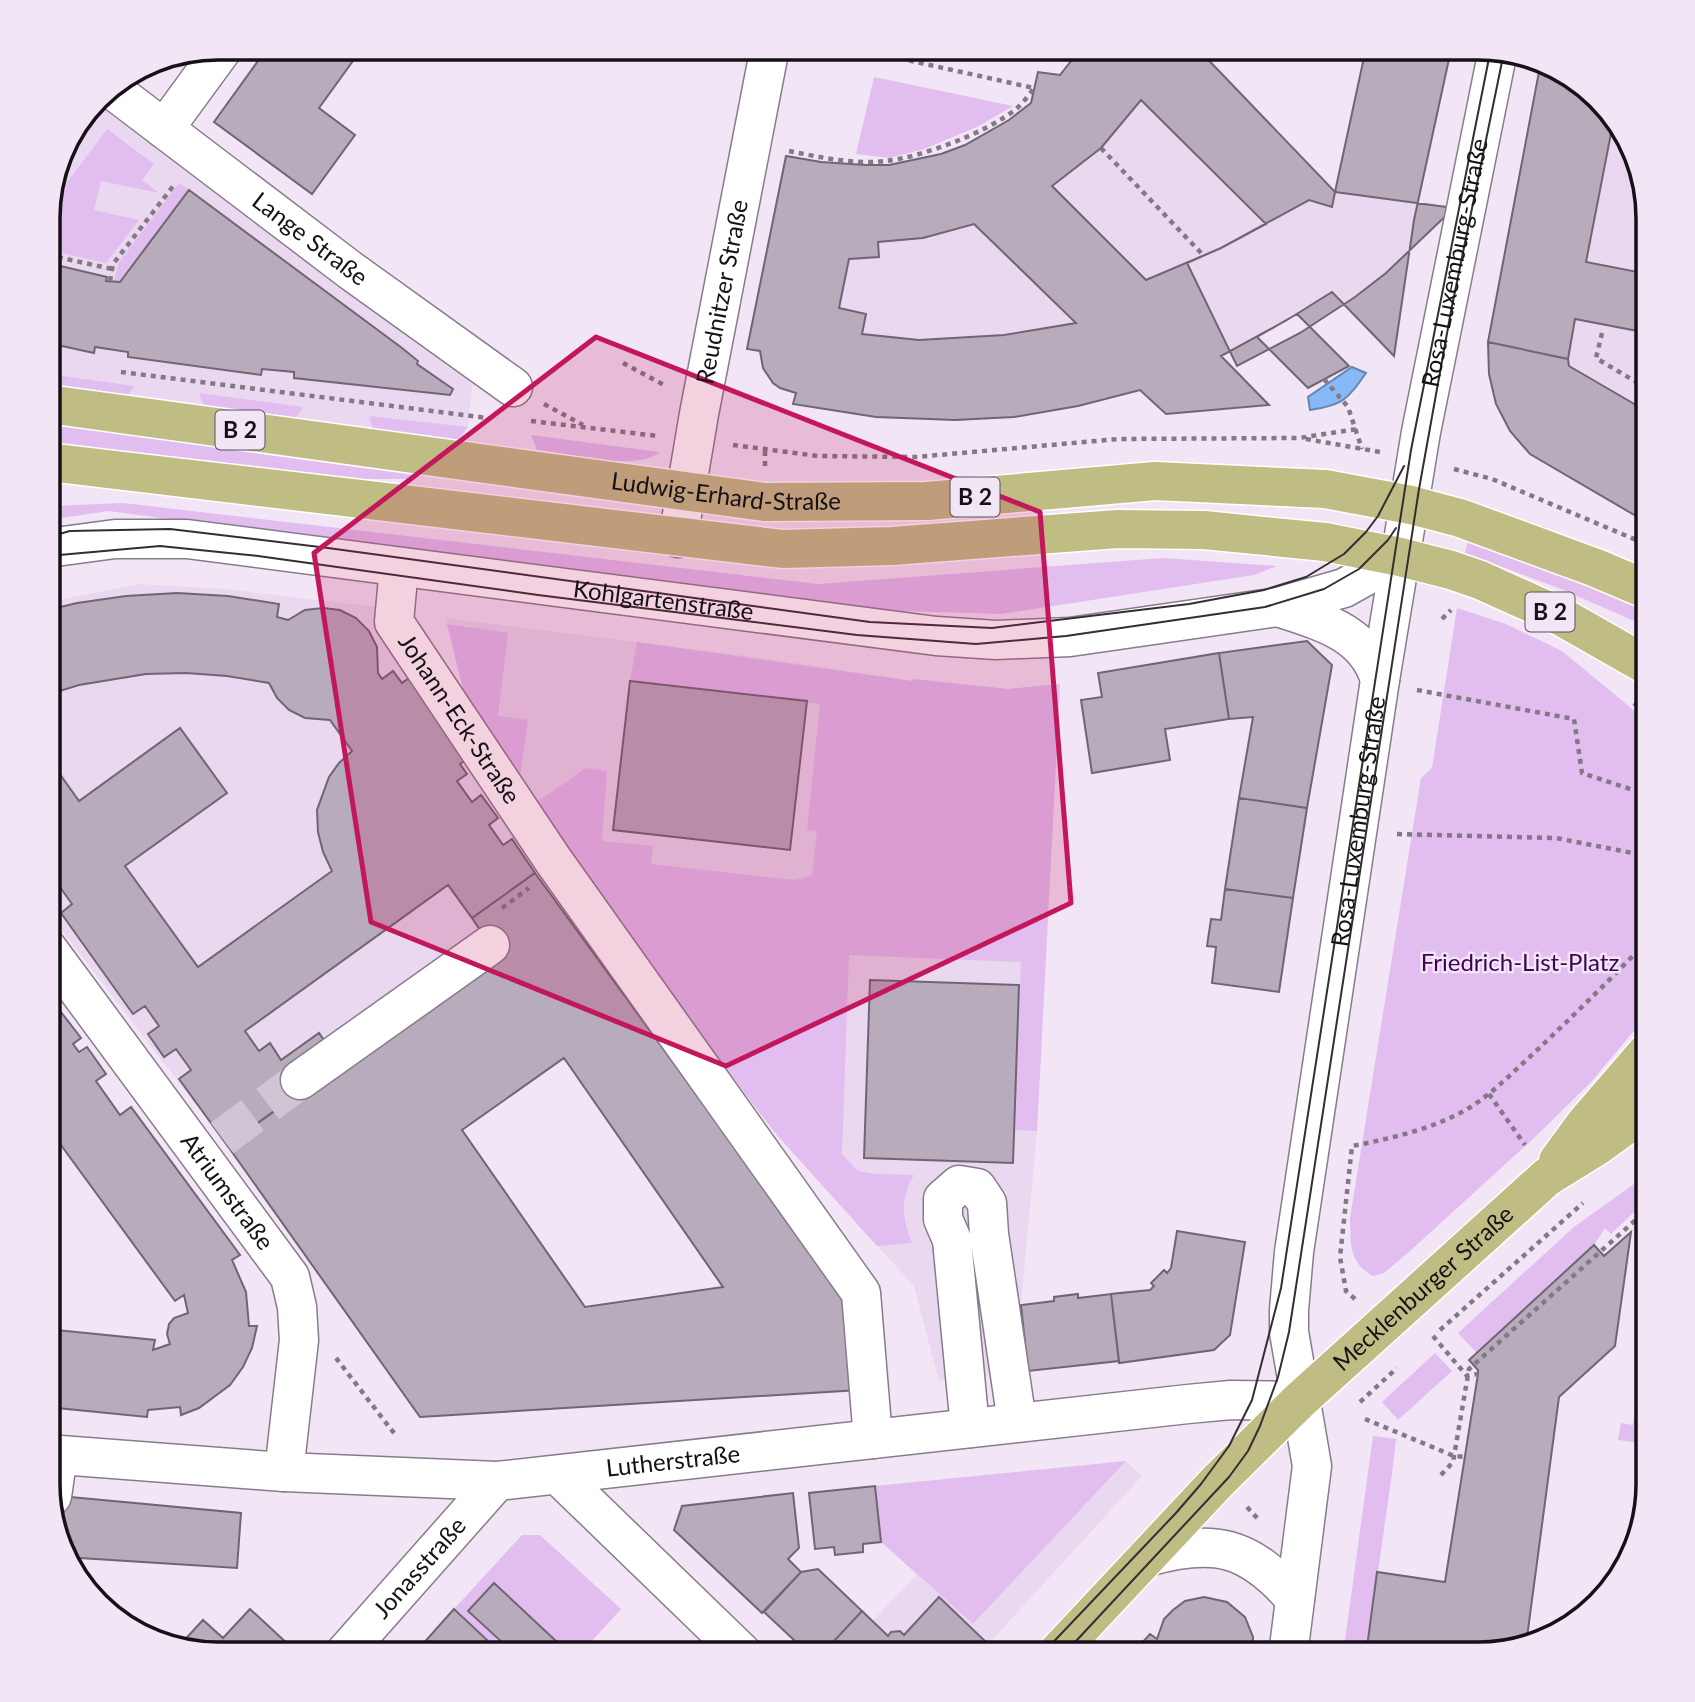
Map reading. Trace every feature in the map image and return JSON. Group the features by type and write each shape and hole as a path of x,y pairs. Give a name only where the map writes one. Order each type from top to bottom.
{"main road":[{"name":"Ludwig-Erhard-Straße","path":"60,406 764,502 927,501 1155,481 1325,489 1409,505"},
{"name":"Ludwig-Erhard-Straße","path":"60,463 783,549 892,546 1118,529 1156,529 1204,530 1325,542 1400,557"},
{"name":"B 2","path":"1409,505 1491,528 1636,585"},
{"name":"B 2","path":"1400,557 1480,580 1562,617 1636,659"},
{"name":"Mecklenburger Straße","path":"1547,1177 1585,1124 1636,1065"},
{"name":"Mecklenburger Straße","path":"1067,1642 1238,1461 1299,1401 1547,1177 1636,1118"}],"street":[{"path":"164,129 214,60"},
{"name":"Reudnitzer Straße","path":"678,538 699,414 767,60"},
{"name":"Rosa-Luxemburg-Straße","path":"1290,1642 1311,1466 1289,1332 1291,1281 1400,557 1421,432 1496,61"},
{"name":"Lange Straße","path":"119,94 350,270 509,408"},
{"name":"Kohlgartenstraße","path":"60,546 115,539 187,539 936,636 996,640 1070,637 1278,607 1344,588 1400,557"},
{"name":"Johann-Eck-Straße","path":"399,567 394,622 542,874 861,1293 873,1439"},
{"name":"Kohlgartenstraße","path":"1278,607 1335,626 1350,636 1369,656 1380,680"},
{"path":"300,1080 494,928"},
{"name":"Atriumstraße","path":"60,964 207,1141 289,1277 297,1307 299,1340 284,1472"},
{"path":"970,1428 952,1240 943,1219 943,1199 959,1185 977,1188 987,1203 989,1234 1017,1422"},
{"name":"Lutherstraße","path":"60,1455 284,1472 496,1481 1231,1400 1299,1401"},
{"path":"558,1475 731,1642"},
{"name":"Jonasstraße","path":"354,1642 496,1481"},
{"path":"1147,1557 1189,1549 1215,1548 1237,1552 1275,1576 1295,1599"}],"path":[{"path":"784,150 835,160 885,161 930,151 975,133 1016,109 1034,88 907,60"},
{"path":"1101,148 1204,256"},
{"path":"110,281 113,264 177,181"},
{"path":"60,258 112,269"},
{"path":"1602,333 1596,358 1636,382"},
{"path":"623,363 676,392"},
{"path":"118,372 509,408 586,426 818,456 916,457 1001,447 1118,439 1299,438 1357,429"},
{"path":"1324,379 1349,407 1363,448 1359,457"},
{"path":"509,408 586,426"},
{"path":"1299,438 1348,446"},
{"path":"1492,479 1636,541"},
{"path":"1417,690 1574,719 1582,773 1636,791"},
{"path":"1397,834 1556,838 1636,854"},
{"path":"494,928 542,874"},
{"path":"1358,1302 1346,1291 1340,1257 1352,1146 1423,1129 1467,1109 1489,1094 1577,1013 1636,952"},
{"path":"1489,1094 1547,1177"},
{"path":"1425,1343 1590,1197"},
{"path":"1441,1475 1453,1462 1469,1369 1636,1219"},
{"path":"1433,1336 1468,1376"},
{"path":"335,1356 427,1478"},
{"path":"1371,1392 1400,1366"},
{"path":"1468,1376 1478,1374"},
{"path":"1365,1419 1454,1456 1464,1457"},
{"path":"1247,1507 1257,1517"},
{"path":"1250,1526 1265,1508"}],"highlighted area":[{"path":"596,337 1040,512 1071,903 726,1066 371,922 314,553"}],"shaded area":[{"path":"1072,60 1208,60 1335,192 1363,60 1449,60 1414,220 1394,356 1331,292 1222,356 1269,405 1166,414 1140,390 1078,406 1014,417 955,420 876,417 793,404 796,393 773,383 763,368 759,351 747,349 821,162 889,165 941,154 965,145 1009,120 1031,103 1038,72 1060,75"},
{"path":"1539,72 1574,92 1603,121 1619,147 1632,186 1636,217 1636,516 1530,454 1510,431 1496,404 1489,374 1488,342"},
{"path":"104,108 473,380 468,427 458,440 60,390 61,197 71,157 99,113"},
{"path":"139,584 224,589 395,609 564,853 472,918 496,954 227,1145 60,928 60,600"},
{"path":"446,618 761,658 913,681 1008,689 1060,684 1037,1131 1021,1305 1028,1371 939,1381 914,1286 776,1134 638,955 463,689"},
{"path":"1126,1461 1142,1476 992,1642 853,1642 917,1574 973,1624"}],"green space":[{"path":"176,66 165,71 151,74"},
{"path":"874,77 1013,106 977,127 924,149 890,158 856,154"},
{"path":"107,129 154,164 142,180 159,193 101,181 94,210 139,220 106,263 60,253 63,188"},
{"path":"179,183 189,190 120,282 114,281 119,262"},
{"path":"60,376 134,386 127,398 60,390"},
{"path":"199,393 303,407 294,420 205,408"},
{"path":"369,416 468,427 458,440 373,430"},
{"path":"60,424 416,469 416,479 339,479 60,445"},
{"path":"531,435 660,452 635,461 583,458 537,450"},
{"path":"123,503 818,584 1164,558 1277,566 1254,575 1001,614 837,609 109,511 60,518 60,506"},
{"path":"1468,541 1594,585 1636,604 1636,622 1561,589 1465,553"},
{"name":"Friedrich-List-Platz","path":"1457,608 1506,624 1562,651 1636,712 1636,1028 1591,1082 1533,1139 1410,1251 1384,1273 1373,1276 1359,1265 1352,1251 1350,1218 1421,778 1432,768"},
{"path":"447,624 508,633 498,716 528,720 520,777 463,689"},
{"path":"637,642 913,681 1008,689 1060,684 1037,1131 1014,1130 1021,962 849,955 842,1154 858,1171 914,1175 906,1192 904,1208 912,1243 877,1246 776,1134 638,955 537,802 586,768 607,771 602,841 653,846 651,864 794,880 812,876 817,831 807,830 820,704 630,681"},
{"path":"1636,1183 1635,1211 1611,1234 1605,1228 1594,1245 1477,1353 1458,1333 1574,1227"},
{"path":"1435,1353 1452,1371 1398,1420 1382,1402"},
{"path":"1635,1408 1636,1442 1618,1440 1621,1423 1633,1425"},
{"path":"1373,1436 1396,1439 1368,1642 1345,1642"},
{"path":"1126,1461 973,1624 881,1542 875,1486"},
{"path":"522,1535 540,1535 621,1609 591,1642 490,1642 455,1608"}],"water":[{"path":"1352,367 1366,373 1349,395 1330,406 1310,410 1308,397"}],"building":[{"path":"259,60 354,60 319,108 355,135 312,194 214,122"},
{"path":"1072,60 1208,60 1335,192 1363,60 1449,60 1414,220 1394,356 1332,292 1221,356 1269,405 1166,414 1140,390 1078,406 1014,417 955,420 876,417 793,404 796,393 773,383 763,368 760,351 747,349 786,156 821,162 889,165 941,154 965,145 1009,120 1031,103 1038,72 1060,75","holes":["1141,100 1266,224 1221,248 1146,280 1052,186 1101,148","974,224 1076,323 1004,335 919,340 862,334 866,314 839,308 849,259 879,257 878,242 923,238"]},
{"path":"1539,72 1574,92 1596,113 1611,133 1586,262 1636,272 1636,331 1575,319 1568,359 1488,342"},
{"path":"189,190 453,389 450,395 294,378 294,372 262,369 261,375 128,357 128,352 95,347 94,353 60,346 60,266 107,277 106,281 120,282"},
{"path":"1335,192 1454,208 1386,273 1355,297 1300,333 1237,366 1187,263 1221,248 1309,200 1332,207"},
{"path":"1297,314 1349,366 1308,388 1257,337"},
{"path":"1488,342 1568,359 1569,366 1636,405 1636,516 1530,454 1510,431 1496,404 1489,374"},
{"path":"177,593 228,596 279,604 277,617 288,620 305,610 323,608 340,610 356,618 369,631 377,647 378,673 382,679 393,671 402,683 413,675 467,759 460,764 467,774 457,781 472,802 481,795 498,818 489,825 503,845 512,839 535,873 472,918 448,885 245,1031 259,1051 270,1043 281,1060 319,1033 334,1055 306,1088 227,1145 179,1079 191,1070 176,1049 164,1057 148,1034 159,1026 145,1006 133,1014 61,913 72,904 60,887 60,774 79,801 180,728 227,793 125,866 198,967 332,871 318,832 317,810 329,777 352,751 330,720 305,718 289,710 277,698 269,683 186,673 146,674 79,685 60,691 60,607 126,596"},
{"path":"1307,641 1332,665 1307,808 1239,798 1253,717 1229,719 1219,653"},
{"path":"1219,653 1229,719 1165,729 1170,760 1092,773 1081,700 1102,697 1098,673"},
{"path":"630,681 807,701 790,850 613,830"},
{"path":"1239,798 1307,808 1293,898 1225,889"},
{"path":"535,873 853,1309 859,1390 420,1417 227,1145 496,954 472,918","holes":["564,1058 723,1287 585,1307 462,1130"]},
{"path":"1225,889 1293,898 1279,992 1212,983 1216,947 1207,946 1211,919 1221,920"},
{"path":"870,980 1019,985 1013,1163 864,1158"},
{"path":"60,1013 81,1038 73,1044 79,1052 87,1047 106,1074 96,1081 120,1115 131,1107 240,1255 232,1260 246,1292 249,1326 257,1326 252,1348 230,1385 199,1408 181,1415 180,1407 148,1410 147,1417 60,1408 60,1330 155,1340 153,1350 170,1344 167,1334 169,1324 174,1318 188,1313 184,1295 175,1301 60,1144"},
{"path":"1177,1231 1245,1242 1230,1335 1214,1350 1119,1363 1111,1294 1150,1290 1154,1286 1151,1283 1164,1270 1167,1273 1171,1268"},
{"path":"1631,1232 1615,1346 1559,1397 1527,1634 1478,1642 1368,1642 1377,1572 1445,1582 1478,1374 1478,1370 1469,1360 1594,1245 1604,1256"},
{"path":"1078,1294 1078,1298 1111,1294 1119,1361 1028,1371 1021,1305 1054,1301 1054,1297"},
{"path":"875,1486 881,1542 863,1544 863,1552 835,1555 834,1547 815,1549 809,1493"},
{"path":"793,1493 799,1548 788,1559 801,1572 762,1613 674,1530 682,1506"},
{"path":"60,1496 241,1513 237,1568 78,1558 68,1536"},
{"path":"818,1569 862,1611 833,1642 796,1642 764,1612 801,1572"},
{"path":"494,1583 557,1642 502,1642 468,1611"},
{"path":"939,1597 986,1642 833,1642 862,1611 888,1636 891,1632 900,1631 904,1635"},
{"path":"1204,1597 1227,1602 1245,1617 1253,1642 1143,1642 1150,1634 1157,1639 1164,1619 1185,1601"},
{"path":"250,1609 286,1642 207,1642 186,1639 203,1620 223,1638"},
{"path":"454,1609 489,1642 425,1642"}],"tunnel":[{"path":"222,1138 300,1080"}],"tram line":[{"path":"1053,1642 1201,1484 1229,1446 1252,1400 1281,1288 1411,450 1489,60"},
{"path":"1075,1642 1229,1477 1248,1451 1278,1377 1289,1332 1419,489 1451,311 1502,62"},
{"path":"60,534 70,531 170,529 870,622 992,628 1189,604 1264,590 1306,577 1344,554 1366,532 1378,516 1404,466"},
{"path":"60,555 160,546 258,556 857,635 976,644 1066,636 1265,607 1324,589 1359,569 1388,540 1396,528"}]}
